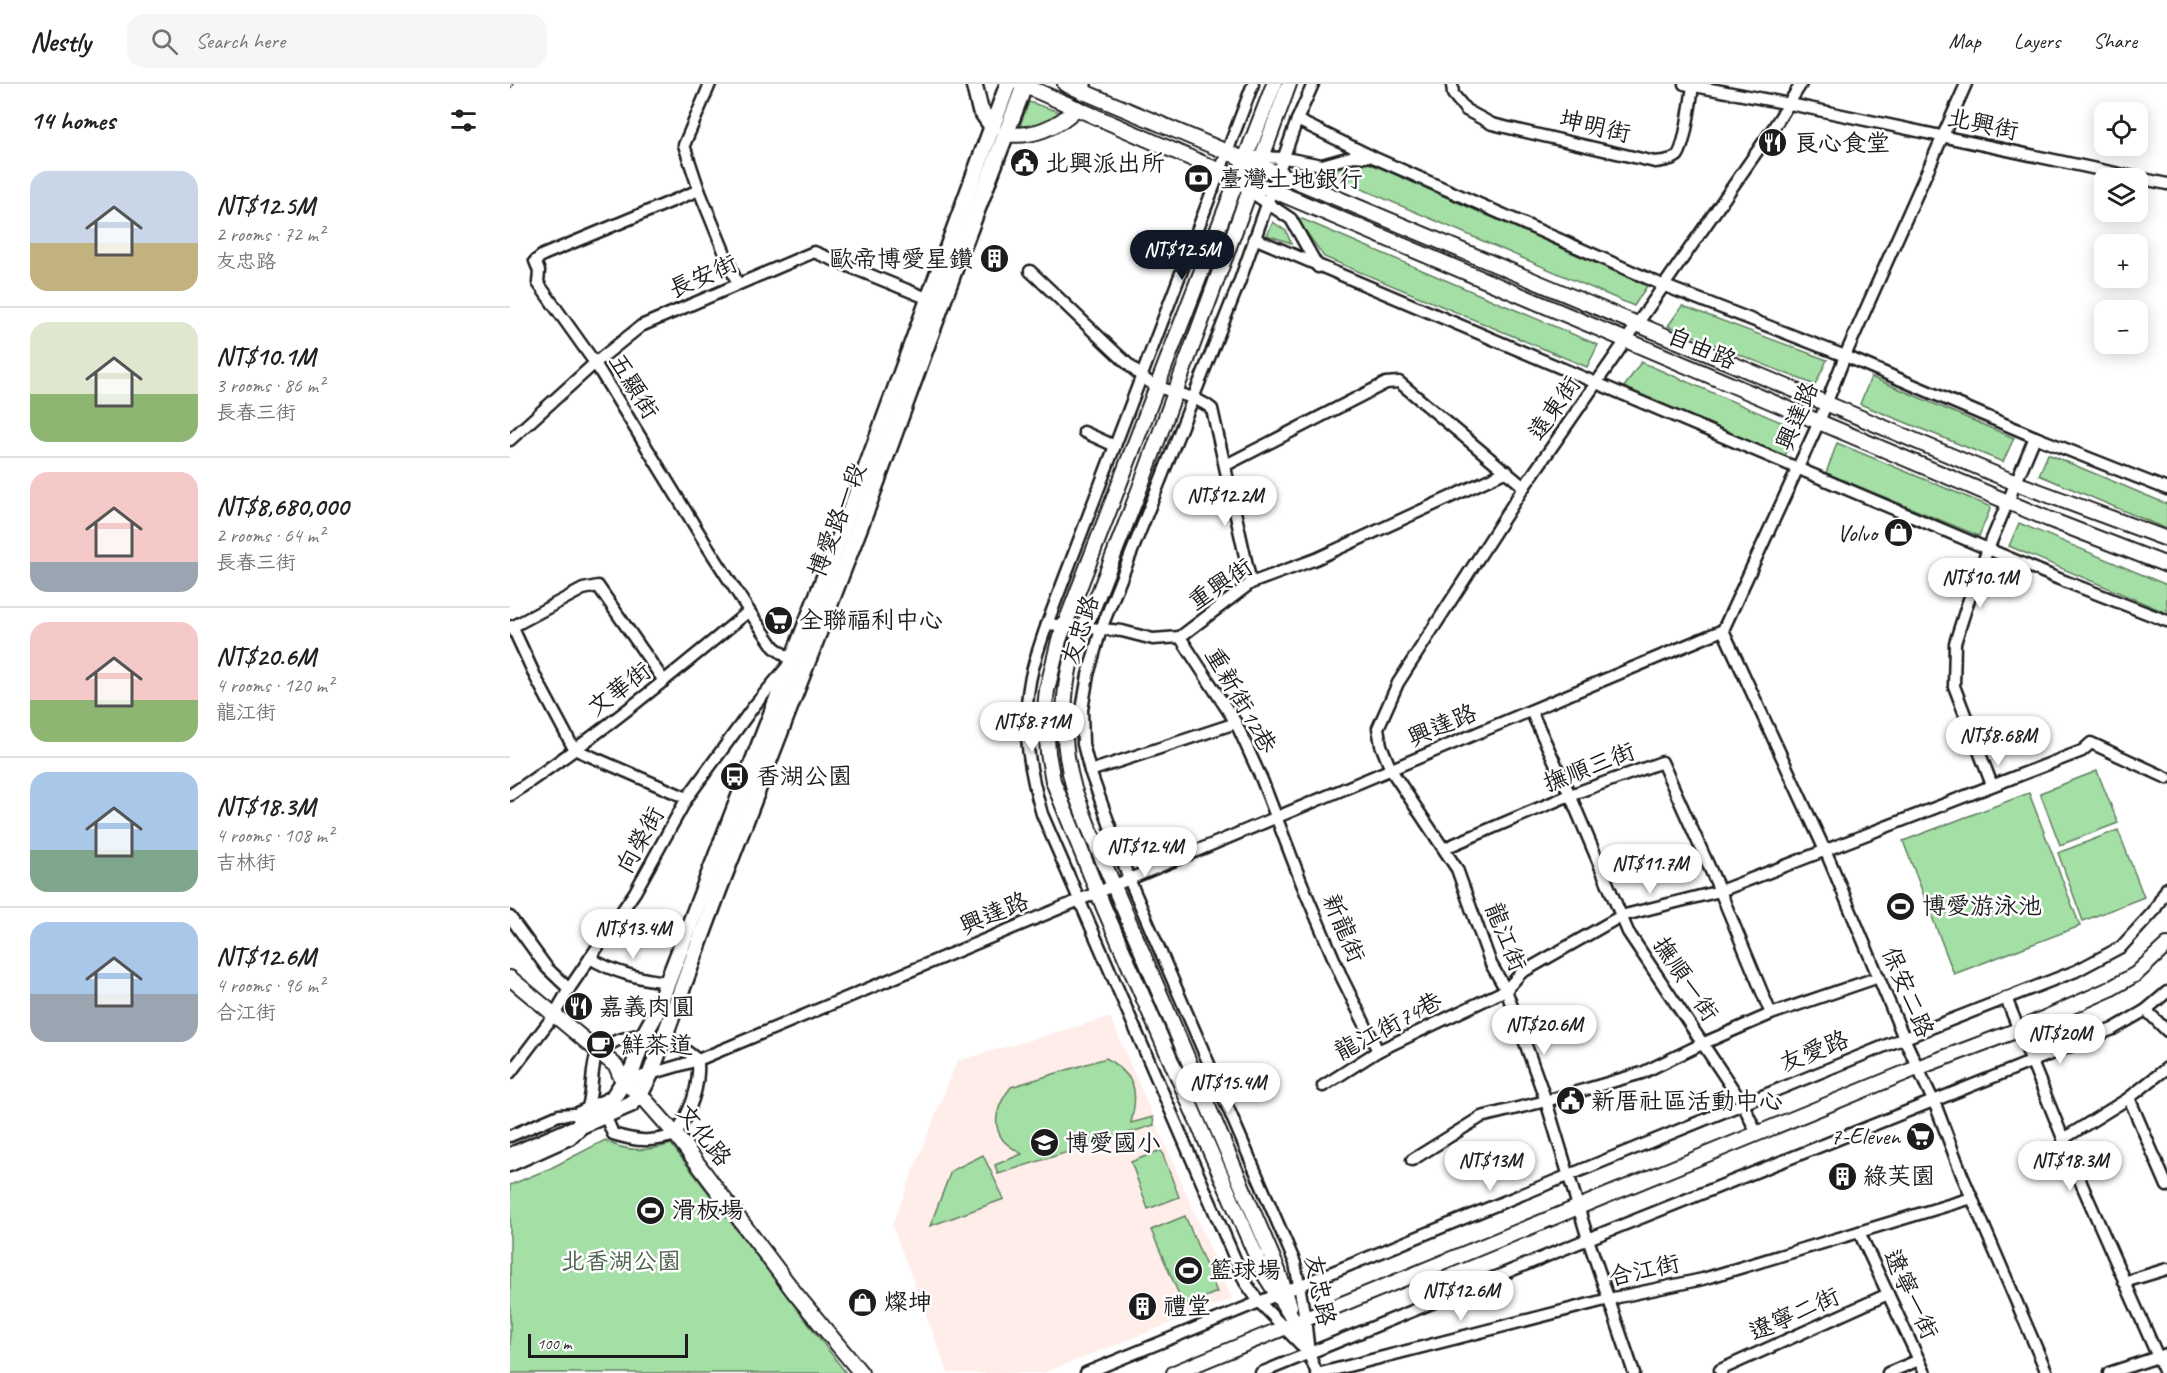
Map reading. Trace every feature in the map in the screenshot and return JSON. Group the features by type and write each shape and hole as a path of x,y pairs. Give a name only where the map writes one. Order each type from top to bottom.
{"main road":[{"path":"974,84 980,109 999,131"},
{"name":"博愛路一段","path":"999,131 1008,84"},
{"name":"博愛路一段","path":"594,1116 612,1099 633,1068 645,1033 669,982 792,661 936,302 999,131 1024,85"},
{"name":"博愛路一段","path":"564,1127 632,1104 650,1075 867,508 936,302"},
{"path":"510,1145 564,1127"},
{"path":"510,1156 564,1127"}],"street":[{"path":"710,84 684,145 699,190 737,283"},
{"name":"自由路","path":"1065,84 1083,88 1227,152 1261,162 1279,174 2016,483 2167,539"},
{"name":"友忠路","path":"1253,84 1047,624 1028,689 1026,720 1029,763 1042,814 1245,1282 1260,1302 1295,1323"},
{"name":"友忠路","path":"1274,84 1065,626 1047,690 1045,716 1053,781 1097,892 1264,1274 1282,1294"},
{"name":"友忠路","path":"1289,84 1176,392 1090,613 1082,627 1065,689 1065,736 1074,788 1295,1323"},
{"name":"友忠路","path":"1295,1323 1300,1286 1295,1263 1129,879 1090,771 1083,744 1082,710 1088,675 1101,629 1239,283 1297,120 1313,84"},
{"name":"坤明街","path":"1452,84 1453,94 1466,110 1492,124 1655,162 1670,160 1679,155 1683,144 1689,85"},
{"name":"遠東街","path":"1391,770 1381,745 1378,728 1398,682 1524,487 1665,286 1790,104 1801,84"},
{"name":"興達路","path":"622,1082 698,1060 1724,630 1819,422 1845,356 1966,84"},
{"name":"自由路","path":"1024,85 1220,171 1270,196 1627,341 2008,502 2167,565"},
{"name":"北興街","path":"1689,85 1790,104 2167,184"},
{"path":"999,131 1020,136 1035,133 1068,117 1077,108"},
{"name":"自由路","path":"1297,120 1375,158 1665,286 1845,356 2035,437 2167,489"},
{"name":"自由路","path":"1261,162 1285,158 1322,165 1354,156 1375,158"},
{"name":"五顯街","path":"699,190 543,255 535,261 539,271 538,283 595,363 749,611 774,647 792,661 800,681"},
{"name":"自由路","path":"1270,196 1291,219 1318,267"},
{"path":"1254,238 1988,549 2167,621"},
{"name":"長安街","path":"510,440 595,363 640,326 814,252 936,302"},
{"path":"1030,271 1142,377 1159,386 1203,401 1212,409 1251,583"},
{"path":"1226,465 1386,383 1399,382 1524,487"},
{"path":"1084,432 1115,446"},
{"path":"1992,785 1954,686 1955,643 1988,549 2035,437"},
{"name":"重興街","path":"1047,624 1122,631 1153,639 1180,638 1251,583 1316,559 1507,471"},
{"path":"664,681 598,586 583,589 511,627 574,750 687,798"},
{"name":"文華街","path":"510,795 574,750 664,681 749,611"},
{"name":"保安二路","path":"1724,630 1825,850 2047,1373"},
{"name":"重新街12巷","path":"1180,638 1236,723 1278,818"},
{"name":"向榮街","path":"510,1073 554,1015 590,957 635,892 687,798 754,706 792,661"},
{"name":"撫順一街","path":"1530,711 1570,795 1628,932 1743,1104 1757,1134"},
{"path":"1090,771 1236,723"},
{"name":"龍江街74巷","path":"1323,1086 1378,1051 1506,990 1521,973 1621,916 1720,891 2082,751 2091,743 2167,778"},
{"name":"撫順三街","path":"1445,848 1570,795 1662,762 1720,891 1771,1014"},
{"name":"龍江街","path":"1391,770 1458,869 1491,964 1506,990 1546,1101 1588,1239 1634,1373"},
{"name":"新龍街","path":"1278,818 1302,884 1342,978 1378,1051"},
{"name":"友愛路","path":"1086,1373 1904,1038 2076,971 2121,947 2154,911 2167,888"},
{"path":"510,917 547,968 569,989"},
{"path":"1174,1373 1917,1068 2018,1030 2110,989 2136,974 2167,945"},
{"path":"590,957 603,966 655,981 669,982"},
{"path":"1412,1160 1481,1118 1642,1073 1771,1014 1879,977"},
{"name":"文化路","path":"511,979 616,1066 622,1082 640,1094 676,1135 795,1293 861,1373"},
{"path":"1261,1373 1588,1239 2113,1029 2146,1010 2167,992"},
{"path":"2006,998 2062,1139 2124,1282 2162,1356 2165,1373"},
{"path":"2146,1010 2167,1031"},
{"path":"645,1033 618,1040 598,1050 592,1066 594,1116 614,1134 633,1141 676,1135 694,1099 698,1081 698,1060 664,1034"},
{"path":"2062,1139 2129,1098 2167,1068"},
{"path":"2129,1098 2167,1186"},
{"path":"510,1136 564,1127"},
{"path":"510,1166 564,1127"},
{"name":"合江街","path":"1319,1373 1609,1299 1703,1279 1972,1198"},
{"name":"遼寧一街","path":"1859,1232 1925,1373"},
{"path":"2124,1282 2167,1269"},
{"name":"遼寧二街","path":"1722,1373 1720,1370 1888,1294"},
{"path":"1295,1323 1319,1373"},
{"path":"2109,1373 2162,1356"},
{"path":"1888,1373 1919,1360"}],"shaded area":[{"name":"博愛國小","path":"1110,1017 1232,1299 1044,1373 948,1373 892,1225 957,1061"}],"green space":[{"path":"1029,102 1060,112 1042,125 1026,127 1020,125"},
{"path":"1362,160 1647,286 1634,306 1320,171"},
{"path":"1295,216 1598,345 1587,367 1324,257"},
{"path":"1273,222 1286,231 1291,243 1267,235"},
{"path":"1682,306 1827,360 1815,385 1668,326"},
{"path":"1641,362 1797,429 1785,456 1624,387"},
{"path":"1871,377 2014,438 2003,462 1860,404"},
{"path":"1837,443 1991,507 1979,536 1826,473"},
{"path":"2048,454 2167,504 2167,529 2039,475"},
{"path":"2019,523 2167,585 2167,613 2009,546"},
{"path":"2097,771 2118,823 2060,845 2040,793"},
{"path":"2029,793 2080,926 1954,974 1903,841"},
{"path":"2118,830 2144,897 2083,921 2058,853"},
{"path":"1106,1058 1124,1071 1133,1085 1135,1101 1131,1123 1153,1117 1154,1125 998,1174 995,1165 1022,1154 1003,1140 997,1127 1000,1106 1011,1087"},
{"name":"北香湖公園","path":"605,1140 621,1147 637,1150 671,1144 846,1373 510,1373 510,1185 551,1168"},
{"name":"籃球場","path":"1161,1150 1179,1197 1148,1209 1131,1162"},
{"path":"983,1155 1004,1199 930,1226 951,1171"},
{"name":"籃球場","path":"1185,1216 1217,1292 1184,1306 1151,1230"}],"place":[{"name":"良心食堂","path":"1773,143"},
{"name":"北興派出所","path":"1024,163"},
{"name":"臺灣土地銀行","path":"1198,179"},
{"name":"歐帝博愛星鑽","path":"994,259"},
{"name":"Volvo","path":"1898,533"},
{"name":"全聯福利中心","path":"778,620"},
{"name":"香湖公園","path":"735,776"},
{"name":"博愛游泳池","path":"1901,906"},
{"name":"嘉義肉圓","path":"578,1007"},
{"name":"鮮茶道","path":"600,1045"},
{"name":"新厝社區活動中心","path":"1570,1101"},
{"name":"7-Eleven","path":"1921,1136"},
{"name":"博愛國小","path":"1044,1143"},
{"name":"綠芙園","path":"1842,1176"},
{"name":"滑板場","path":"651,1210"},
{"name":"籃球場","path":"1188,1270"},
{"name":"燦坤","path":"863,1302"},
{"name":"禮堂","path":"1142,1306"}]}
